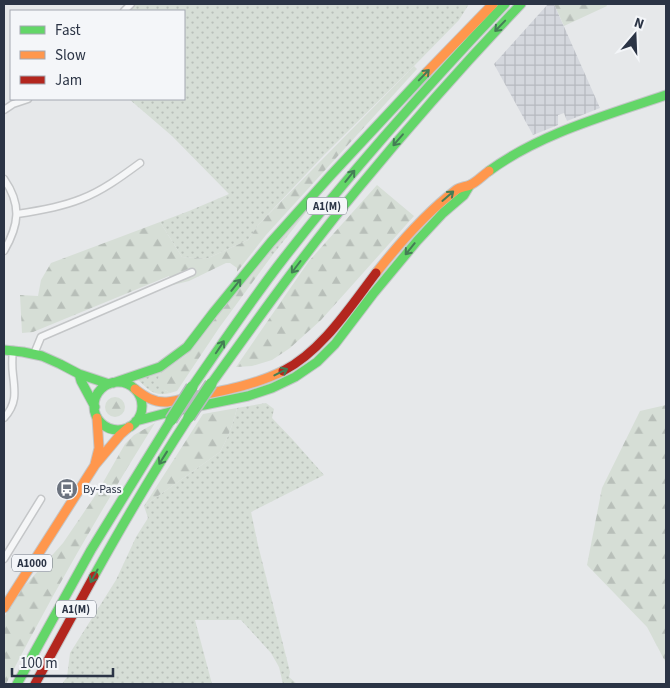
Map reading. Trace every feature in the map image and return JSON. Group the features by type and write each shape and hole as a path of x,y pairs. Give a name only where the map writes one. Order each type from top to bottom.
{"main road":[{"path":"96,413 95,401 100,391 111,383 160,367 187,347 271,242 404,96 493,4"},
{"name":"A1(M)","path":"17,684 104,528 141,466 192,387 234,327 283,259 365,158 504,4"},
{"name":"A1(M)","path":"35,684 117,534 163,457 253,323 340,209 479,48 521,4"},
{"path":"8,350 34,354 95,380 123,383 152,400 166,402 266,379 289,368 327,336 389,256 438,205 458,188 470,185 496,166 530,146 567,129 666,95"},
{"path":"79,374 103,425 116,430 160,414 248,396 272,388 295,377 317,362 336,344 373,294 417,241 443,213 464,195 470,185"},
{"path":"132,424 140,415 142,408 139,395 135,389"},
{"name":"A1000","path":"95,465 99,448 96,413"},
{"name":"A1000","path":"4,608 95,465 120,435 132,424"}],"street":[{"path":"4,110 12,104 25,100"},
{"path":"17,214 63,205 81,199 117,180 140,163"},
{"path":"4,179 12,193 17,214 13,233 4,251"},
{"path":"34,354 41,337 192,272"},
{"path":"4,418 14,399 15,389 12,362 8,350"},
{"path":"4,559 41,499"}],"shaded area":[{"path":"548,4 554,4 600,108 567,121 564,113 558,115 558,125 533,135 494,64"}],"green space":[{"path":"131,4 469,4 459,20 324,155 259,224 248,240 206,259 182,257 160,222 229,194 172,136 130,100 185,100 185,10 125,10"},
{"path":"554,4 606,4 607,6 564,26"},
{"path":"414,66 417,69 266,235 237,272 237,268 230,263 226,263 189,281 173,285 169,276 33,332 22,333 20,295 38,296 41,280 51,263 160,222 182,257 206,259 248,240 259,224"},
{"path":"331,181 271,257 266,254"},
{"path":"377,185 414,216 321,320 290,348 272,360 252,366 236,367 309,261"},
{"path":"266,254 271,257 219,328 177,391 170,393 165,390 160,385 158,378 162,372 186,355"},
{"path":"162,372 165,390 170,393 155,393 137,379"},
{"path":"115,397 122,400 125,407 122,414 115,417 108,414 105,407 108,400"},
{"path":"266,403 274,409 272,418 324,475 251,512 290,672 289,677 297,684 283,684 279,667 271,653 241,620 195,620 212,684 62,684 67,677 70,653 116,580 136,537 148,518 144,506 220,452 230,431 237,408"},
{"path":"666,405 666,663 647,627 587,565 602,488 640,411"},
{"path":"237,408 230,431 220,452 144,506 203,414"},
{"path":"155,423 97,519 6,684 4,684 4,617 21,590 63,543 97,493 125,444 134,435"}],"traffic: fast":[{"path":"192,387 237,322 310,225 419,96 505,4"},
{"path":"211,384 340,210 439,94 521,4"},
{"path":"113,383 160,367 187,347 271,242 427,72"},
{"path":"489,171 530,146 552,136 597,118 666,95"},
{"path":"136,421 248,396 272,388 295,377 317,362 335,344 417,241 443,213 464,195 470,185"},
{"path":"4,350 42,356 79,374 109,384"},
{"path":"79,374 95,407"},
{"path":"118,382 127,384 135,389 140,397 142,406 140,415 135,423 127,428 118,430 109,428 101,423 96,415 94,406 96,397 101,389 109,384 118,382"},
{"path":"189,417 211,384"},
{"path":"171,420 192,387"},
{"path":"94,576 140,496 189,417"},
{"path":"17,684 91,550 171,420"}],"traffic: slow":[{"path":"427,72 493,4"},
{"path":"376,273 403,240 434,208 456,190 473,184 489,171"},
{"path":"135,389 154,400 167,402 242,386 263,380 283,371"},
{"path":"95,464 99,448 97,418"},
{"path":"4,608 95,465 129,427"}],"traffic: jam":[{"path":"283,371 310,352 323,340 376,273"},
{"path":"35,684 94,576"}],"place":[{"name":"By-Pass","path":"67,489"}]}
